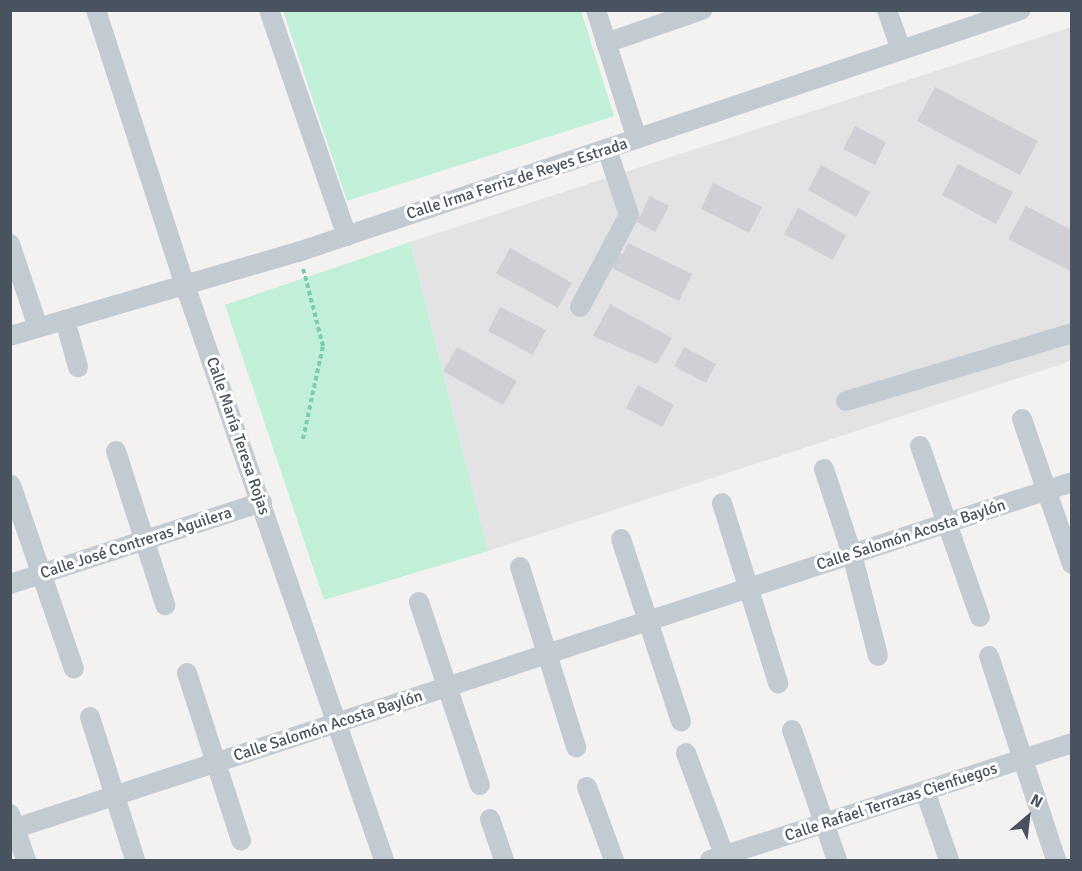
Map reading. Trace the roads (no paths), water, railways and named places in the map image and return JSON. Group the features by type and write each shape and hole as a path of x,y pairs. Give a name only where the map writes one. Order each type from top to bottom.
{"street":[{"name":"Calle María Teresa Rojas","path":"96,10 185,285 262,502 384,861"},
{"path":"269,10 347,236"},
{"name":"Calle Irma Ferriz de Reyes Estrada","path":"596,10 637,139"},
{"path":"606,43 702,10"},
{"path":"887,10 901,50"},
{"name":"Calle Irma Ferriz de Reyes Estrada","path":"10,336 298,252 1021,10"},
{"path":"580,307 629,215 607,149"},
{"path":"10,244 38,327"},
{"path":"65,320 78,367"},
{"path":"846,401 1071,333"},
{"path":"1022,419 1071,564"},
{"path":"920,446 980,617"},
{"path":"116,452 165,605"},
{"path":"824,469 852,554 878,656"},
{"name":"Calle Salomón Acosta Baylón","path":"12,824 113,795 337,724 1071,482"},
{"path":"11,485 74,669"},
{"name":"Calle José Contreras Aguilera","path":"10,585 262,502"},
{"path":"722,503 778,682"},
{"path":"621,538 646,623 681,721"},
{"path":"520,567 576,747"},
{"path":"419,602 480,784"},
{"path":"989,656 1056,861"},
{"path":"187,673 212,762 241,840"},
{"path":"90,717 135,861"},
{"path":"792,730 826,823 837,861"},
{"name":"Calle Rafael Terrazas Cienfuegos","path":"720,859 1071,742"},
{"path":"686,753 720,859"},
{"path":"587,787 614,861"},
{"path":"925,791 949,861"},
{"path":"490,819 504,861"},
{"path":"12,824 26,861"}]}
